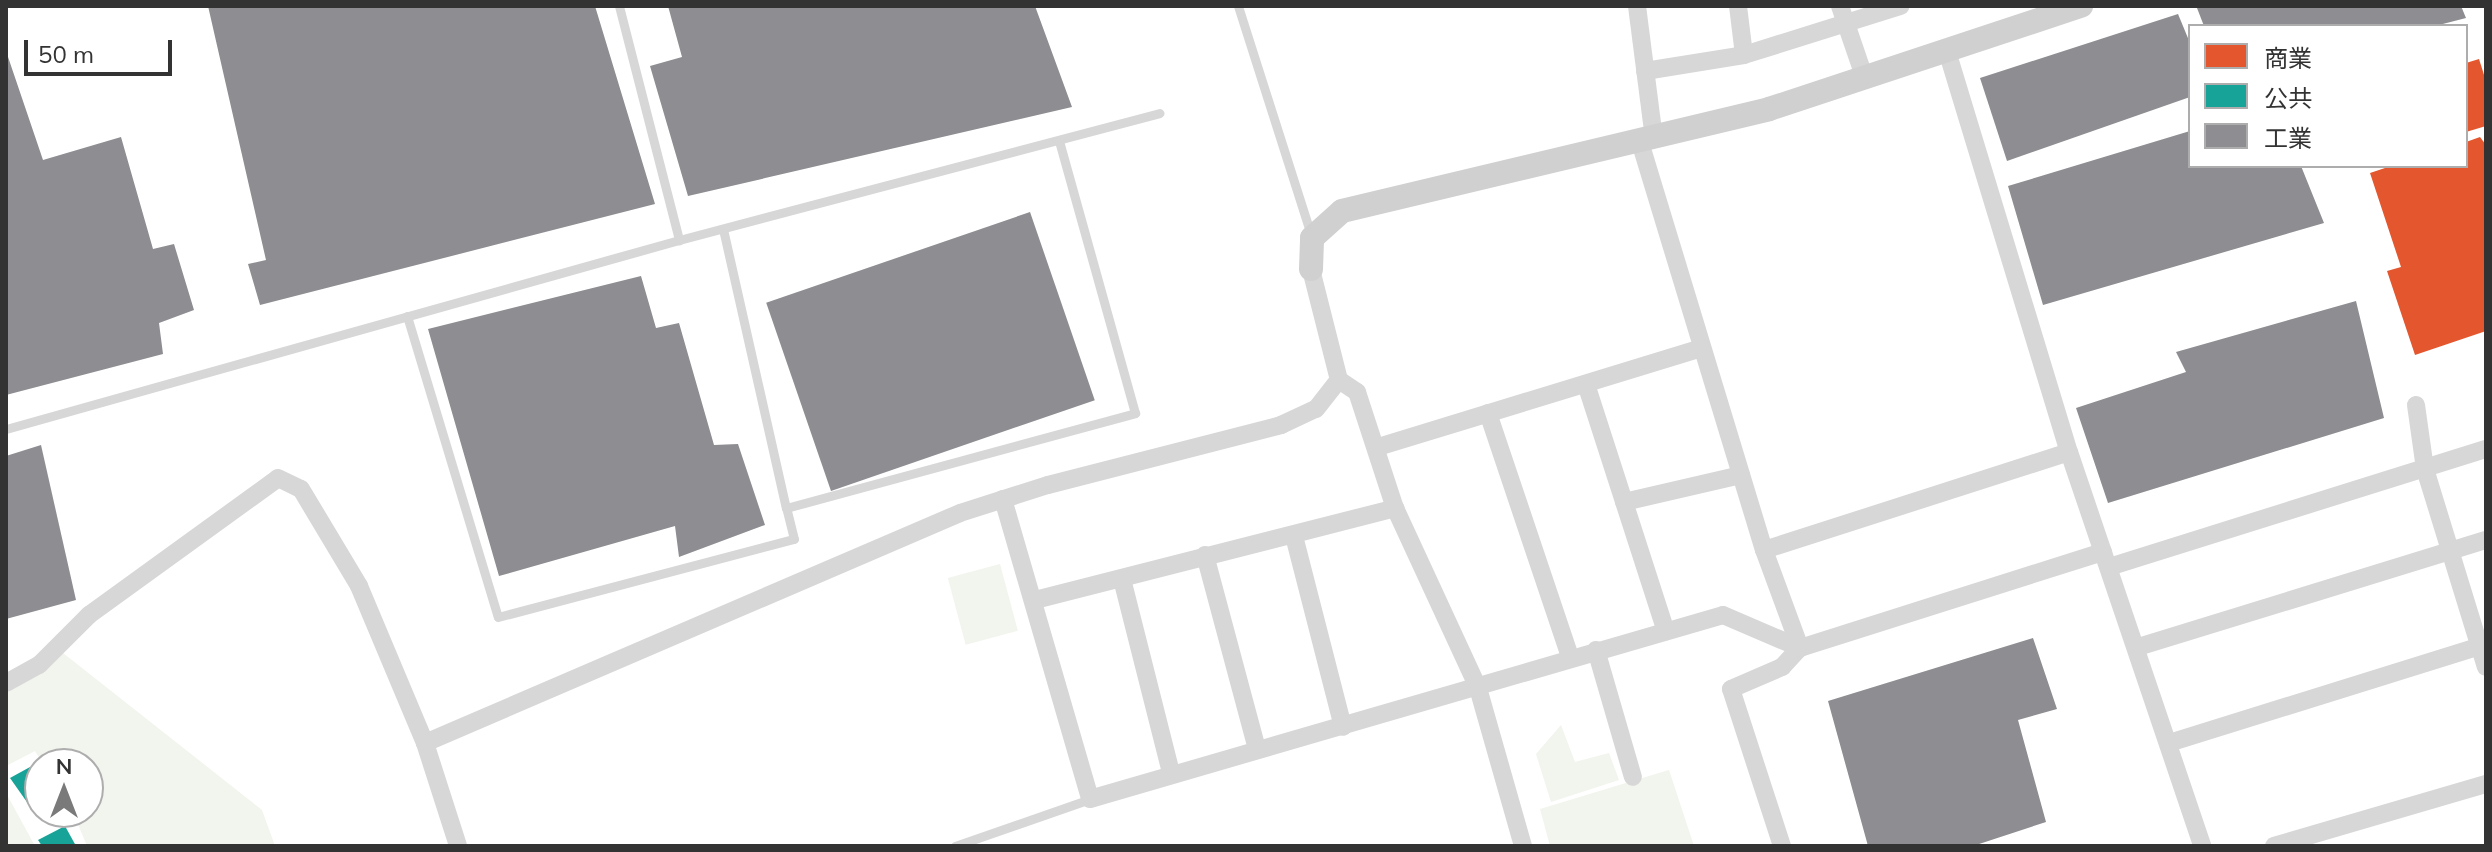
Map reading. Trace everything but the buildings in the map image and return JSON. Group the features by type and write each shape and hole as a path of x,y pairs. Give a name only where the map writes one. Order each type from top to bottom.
{"street":[{"path":"1637,6 1645,71 1647,140 1701,348 1764,550 1800,648"},
{"path":"1738,6 1744,55"},
{"path":"1840,6 1842,26 1865,79"},
{"path":"1645,71 1744,55 1900,6"},
{"path":"1523,846 1478,688 1395,508 1378,447 1357,392 1339,380 1311,269 1312,238 1342,211 1647,140 1865,79 2081,6"},
{"path":"1947,51 2069,452 2138,647 2202,846"},
{"path":"1378,447 1701,348"},
{"path":"425,743 960,513 1281,425 1316,409 1339,380"},
{"path":"1586,384 1666,631"},
{"path":"2416,405 2425,469 2447,552 2482,645 2486,667"},
{"path":"1488,413 1570,657"},
{"path":"1782,846 1731,689 1782,667 1800,648 2486,449"},
{"path":"1764,550 2069,452"},
{"path":"1624,502 1741,475"},
{"path":"6,683 39,665 89,615 278,478 301,489 359,586 425,743 458,846"},
{"path":"1003,499 1035,600 1090,799 1171,772 1343,727 1478,688 1570,657 1723,615 1800,648"},
{"path":"1035,600 1395,508"},
{"path":"1294,536 1343,727"},
{"path":"2138,647 2486,540"},
{"path":"1205,555 1257,749"},
{"path":"1122,579 1171,772"},
{"path":"2169,743 2482,645"},
{"path":"1596,650 1633,777"},
{"path":"2274,846 2486,784"}],"lane":[{"path":"619,6 679,240"},
{"path":"1238,6 1312,238"},
{"path":"6,429 679,240 1160,113"},
{"path":"786,508 1135,413 1059,140"},
{"path":"407,316 498,617 794,539 723,229"},
{"path":"955,846 1090,799"}],"shaded area":[{"path":"1000,564 1018,631 966,645 948,578"},
{"path":"63,653 262,810 275,846 87,846 80,828 104,828 104,748 24,748 24,757 6,766 6,692"},
{"path":"1561,725 1575,762 1609,753 1619,780 1551,802 1536,754"},
{"path":"1669,770 1694,846 1550,846 1540,809"},
{"path":"6,793 35,846 6,846"}]}
